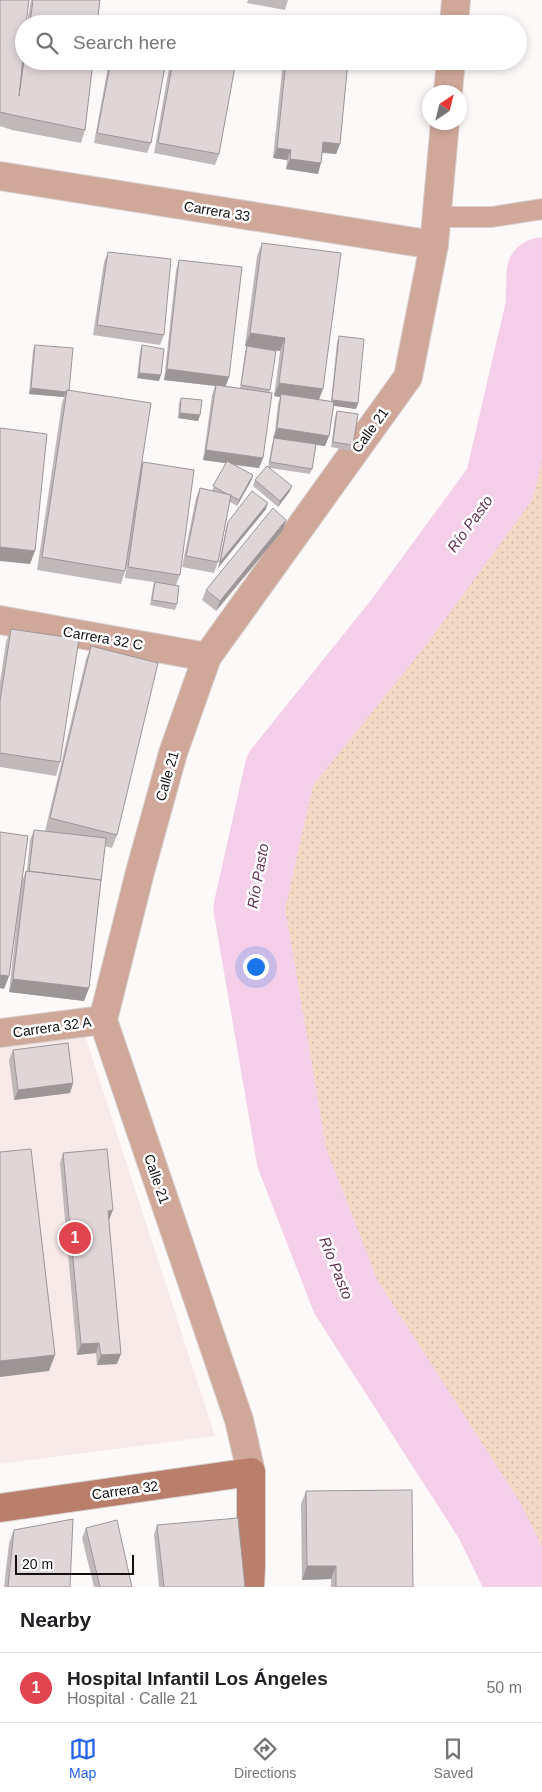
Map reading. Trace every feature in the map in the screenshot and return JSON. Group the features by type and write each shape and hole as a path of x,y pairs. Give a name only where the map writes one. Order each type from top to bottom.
{"main road":[{"name":"Carrera 32","path":"0,1508 251,1472"},
{"path":"250,1587 251,1472"}],"street":[{"path":"455,15 456,0"},
{"path":"449,85 450,70"},
{"name":"Calle 21","path":"251,1472 239,1420 103,1020 140,872 173,753 207,657 408,377 434,245 444,130"},
{"name":"Carrera 33","path":"0,176 434,245"},
{"name":"Carrera 32 C","path":"0,620 207,657"},
{"name":"Carrera 32 A","path":"0,1034 103,1020"}],"lane":[{"path":"437,218 492,217 542,209"}],"shaded area":[{"path":"542,273 542,1587 519,1587 490,1521 346,1297 292,1158 249,908 280,770 399,622 500,484 541,307"},
{"path":"83,1029 215,1436 0,1464 0,1041"}],"building":[{"path":"0,0 29,0 27,15 15,15 15,70 22,70 19,96 23,70 92,70 85,130 0,112"},
{"path":"33,0 100,0 98,15 31,15"},
{"path":"109,70 164,70 151,143 97,133"},
{"path":"171,70 234,70 219,154 158,143"},
{"path":"285,70 347,70 340,144 323,142 321,163 290,159 291,150 277,148"},
{"path":"262,243 341,253 323,389 279,383 285,338 250,333"},
{"path":"108,252 171,259 164,335 97,325"},
{"path":"179,260 242,267 229,377 167,369"},
{"path":"339,336 364,339 358,403 332,400"},
{"path":"35,345 73,348 69,391 31,388"},
{"path":"142,345 164,349 161,375 139,373"},
{"path":"247,346 276,351 270,390 241,385"},
{"path":"216,385 272,393 263,458 206,450"},
{"path":"67,390 151,403 125,571 42,557"},
{"path":"281,394 334,402 329,436 277,428"},
{"path":"181,398 202,400 200,415 180,413"},
{"path":"337,411 358,414 353,445 333,442"},
{"path":"0,428 47,434 35,551 0,547"},
{"path":"274,438 316,444 312,469 270,462"},
{"path":"227,461 253,475 239,500 213,486"},
{"path":"143,462 194,470 180,575 128,567"},
{"path":"267,466 292,486 280,501 255,480"},
{"path":"200,488 231,495 218,562 186,556"},
{"path":"252,491 268,503 220,562 228,522"},
{"path":"273,508 286,520 220,601 206,590"},
{"path":"155,582 179,586 177,604 152,600"},
{"path":"11,629 79,639 60,762 0,753 0,701"},
{"path":"91,646 158,663 117,835 50,818"},
{"path":"34,830 106,838 101,881 29,871"},
{"path":"0,832 28,836 9,976 0,975"},
{"path":"26,871 101,880 89,988 13,979"},
{"path":"68,1043 73,1083 18,1090 13,1050"},
{"path":"31,1149 55,1355 0,1361 0,1152"},
{"path":"107,1149 113,1210 108,1211 121,1354 101,1355 99,1343 81,1344 63,1153"},
{"path":"412,1490 413,1587 336,1587 336,1566 307,1566 306,1491"},
{"path":"238,1518 245,1587 164,1587 157,1525"},
{"path":"73,1519 70,1587 8,1587 14,1530"},
{"path":"117,1520 132,1587 100,1587 86,1528"}],"waterway":[{"name":"Río Pasto","path":"522,1587 490,1521 346,1297 292,1158 249,908 280,770 399,622 500,484 541,307 542,273"}],"place":[{"name":"Hospital Infantil Los Ángeles","path":"75,1238"}]}
